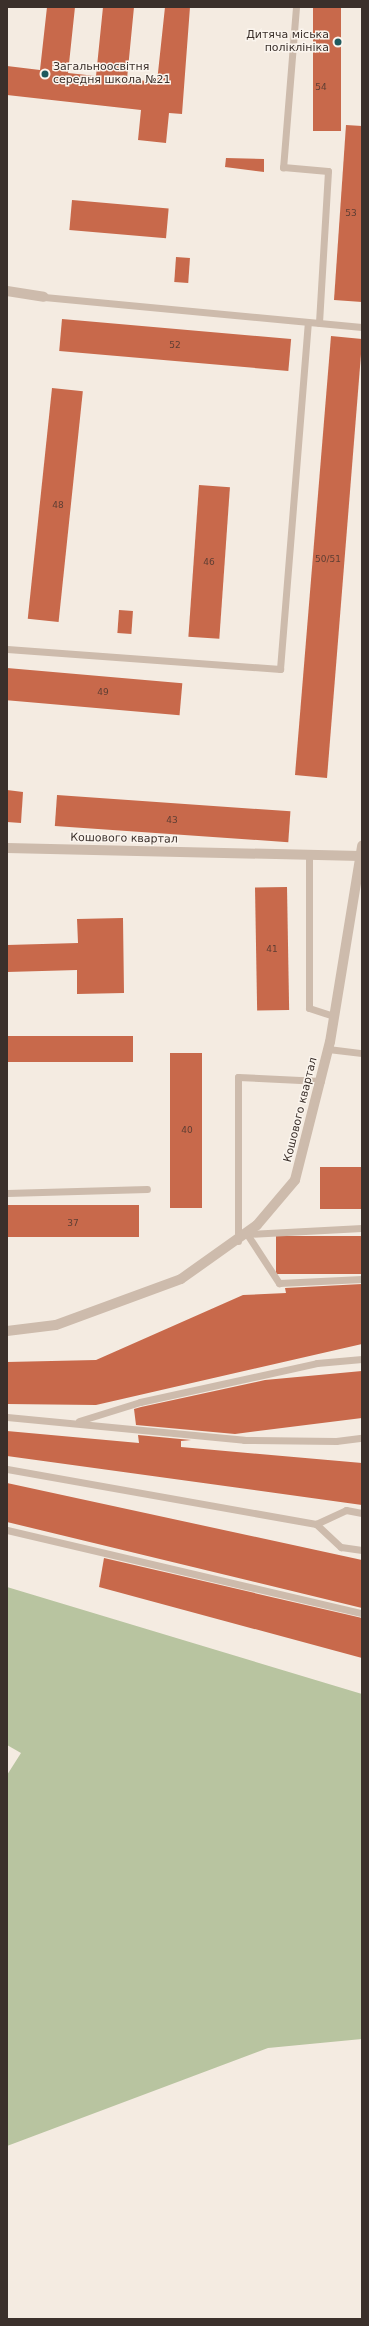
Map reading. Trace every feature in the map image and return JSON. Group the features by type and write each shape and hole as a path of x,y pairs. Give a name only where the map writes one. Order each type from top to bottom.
{"street":[{"path":"7,291 44,297"},
{"name":"Кошового квартал","path":"7,848 309,855 361,851 358,893 328,1049 295,1180 247,1234 181,1279 56,1325 7,1331"}],"lane":[{"path":"296,7 283,167 328,171 319,323"},
{"path":"44,297 362,326"},
{"path":"7,649 280,668 308,322"},
{"path":"309,855 309,1008 334,1016"},
{"path":"328,1049 362,1053"},
{"path":"238,1241 238,1077 321,1080"},
{"path":"7,1193 147,1189"},
{"path":"247,1234 362,1228"},
{"path":"247,1234 279,1283 362,1279"},
{"path":"77,1422 140,1402 317,1363 362,1359"},
{"path":"7,1417 77,1422 244,1440 336,1441 362,1438"},
{"path":"7,1469 316,1524 340,1547 362,1550"},
{"path":"316,1524 346,1510 362,1513"},
{"path":"7,1530 362,1613"}],"green space":[{"path":"7,1587 362,1694 362,2039 268,2048 7,2146 7,1775 21,1753 7,1745"}],"building":[{"name":"Загальноосвітня середня школа №21","path":"47,7 75,7 68,73 96,76 103,7 134,7 127,79 157,82 165,7 190,7 182,114 169,113 166,143 138,140 141,110 7,95 7,66 40,70"},
{"path":"313,7 341,7 341,131 313,131"},
{"path":"346,125 362,126 362,302 334,300"},
{"path":"226,158 264,159 264,172 225,167"},
{"path":"72,200 169,208 166,238 69,230"},
{"path":"176,257 190,258 188,283 174,282"},
{"path":"62,319 291,339 288,371 59,351"},
{"path":"331,336 362,339 362,342 327,778 295,775"},
{"path":"52,388 83,391 59,622 28,619"},
{"path":"199,485 230,487 219,639 188,637"},
{"path":"119,610 133,611 131,634 117,633"},
{"path":"7,668 182,683 180,715 7,700"},
{"path":"7,790 23,792 21,823 7,822"},
{"path":"57,795 290,811 288,842 55,826"},
{"path":"287,887 289,1010 257,1011 255,888"},
{"path":"123,918 124,993 77,994 77,970 7,972 7,945 78,943 77,919"},
{"path":"7,1036 133,1036 133,1062 7,1062"},
{"path":"170,1053 202,1053 202,1208 170,1208"},
{"path":"320,1167 362,1167 362,1209 320,1209"},
{"path":"7,1205 139,1205 139,1237 7,1237"},
{"path":"276,1236 362,1236 362,1274 276,1274"},
{"path":"362,1284 362,1344 96,1405 7,1404 7,1362 96,1360 243,1295 286,1293 285,1288"},
{"path":"362,1371 362,1418 235,1434 136,1425 134,1409 141,1407 265,1380"},
{"path":"7,1431 139,1443 138,1435 191,1440 181,1441 181,1447 362,1463 362,1505 7,1456"},
{"path":"7,1483 362,1560 362,1608 7,1522"},
{"path":"104,1558 362,1618 362,1658 99,1587"}],"place":[{"name":"Дитяча міська поліклініка","path":"338,42"},
{"name":"Загальноосвітня середня школа №21","path":"45,74"}]}
